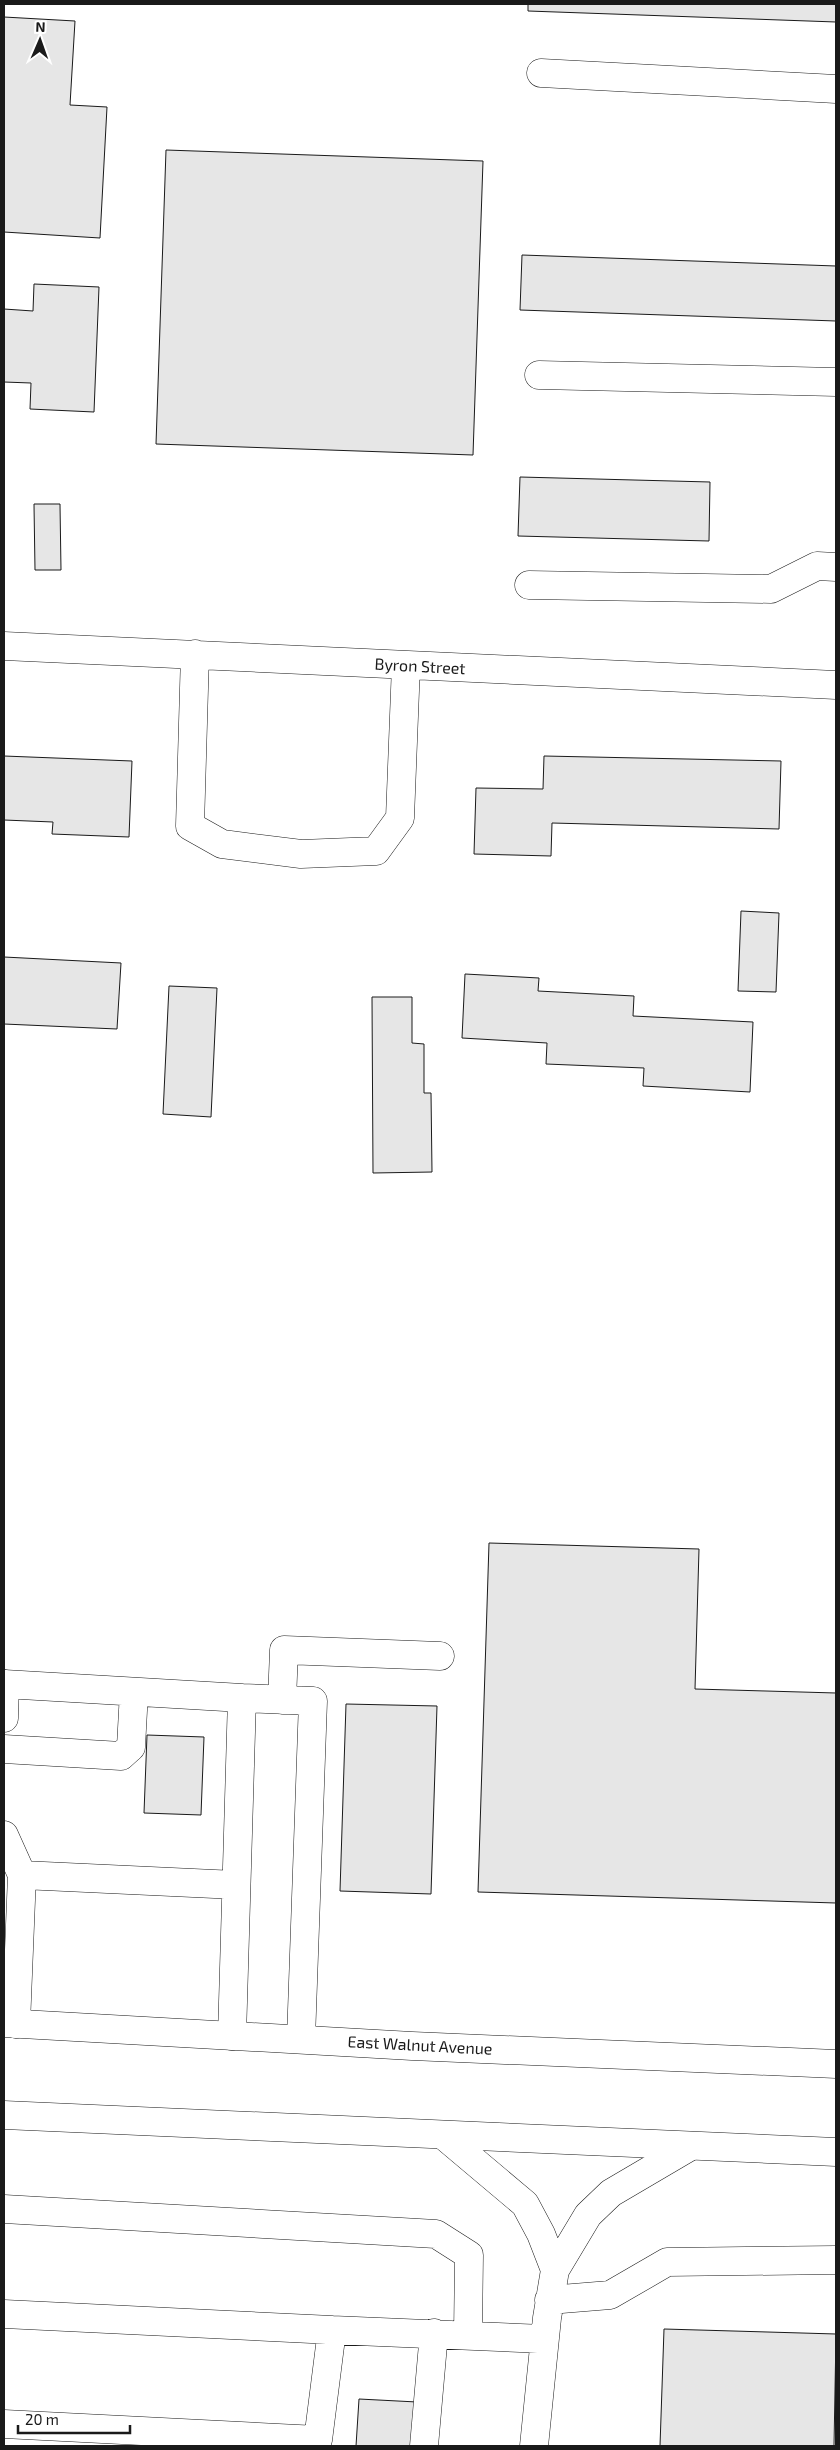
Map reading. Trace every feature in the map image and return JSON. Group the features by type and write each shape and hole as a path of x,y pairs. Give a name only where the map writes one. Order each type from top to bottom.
{"main road":[{"path":"541,73 836,88"},
{"path":"539,375 836,382"},
{"path":"529,585 771,590 817,566 836,566"},
{"name":"Byron Street","path":"4,646 836,685"},
{"path":"195,654 190,826 222,844 301,854 376,851 400,818 406,665"},
{"path":"282,1700 284,1650 440,1656"},
{"path":"4,1718 4,1684 313,1701 301,2039"},
{"path":"4,1749 121,1756 131,1746 134,1692"},
{"path":"232,2036 242,1698"},
{"path":"4,1835 15,1890 10,2023"},
{"path":"15,1890 236,1885"},
{"name":"East Walnut Avenue","path":"10,2023 232,2036 836,2064"},
{"path":"4,2115 836,2152"},
{"path":"443,2135 525,2204 541,2234 555,2270"},
{"path":"534,2446 544,2339 555,2270 588,2215 611,2192 691,2146"},
{"path":"4,2209 436,2234 469,2255 468,2334"},
{"path":"549,2300 610,2295 667,2262 836,2260"},
{"path":"4,2314 544,2339"},
{"path":"4,2424 293,2442 318,2440 332,2330"},
{"path":"424,2446 434,2333"}],"building":[{"path":"528,4 836,4 836,22 528,11"},
{"path":"4,17 75,21 70,105 107,107 100,238 4,232"},
{"path":"166,150 483,161 473,455 156,444"},
{"path":"522,255 836,266 836,321 520,310"},
{"path":"34,284 99,287 94,412 30,409 31,383 4,382 4,309 33,311"},
{"path":"520,477 710,482 709,541 518,536"},
{"path":"34,504 60,504 61,570 35,570"},
{"path":"4,756 132,761 129,837 52,834 53,822 4,820"},
{"path":"544,756 781,761 779,829 552,823 551,856 474,854 476,788 543,789"},
{"path":"741,911 779,913 776,992 738,991"},
{"path":"4,957 121,963 117,1029 4,1024"},
{"path":"465,974 539,978 538,991 634,996 633,1016 753,1022 750,1092 643,1086 644,1068 546,1064 547,1043 462,1038"},
{"path":"169,986 217,988 211,1117 163,1114"},
{"path":"372,997 412,997 412,1043 424,1044 424,1093 431,1093 432,1172 373,1173"},
{"path":"489,1543 699,1549 695,1689 836,1693 836,1903 478,1892"},
{"path":"346,1704 437,1706 431,1894 340,1891"},
{"path":"147,1735 204,1737 201,1815 144,1813"},
{"path":"664,2329 836,2334 834,2446 660,2446"},
{"path":"359,2399 417,2402 415,2446 356,2446"}]}
